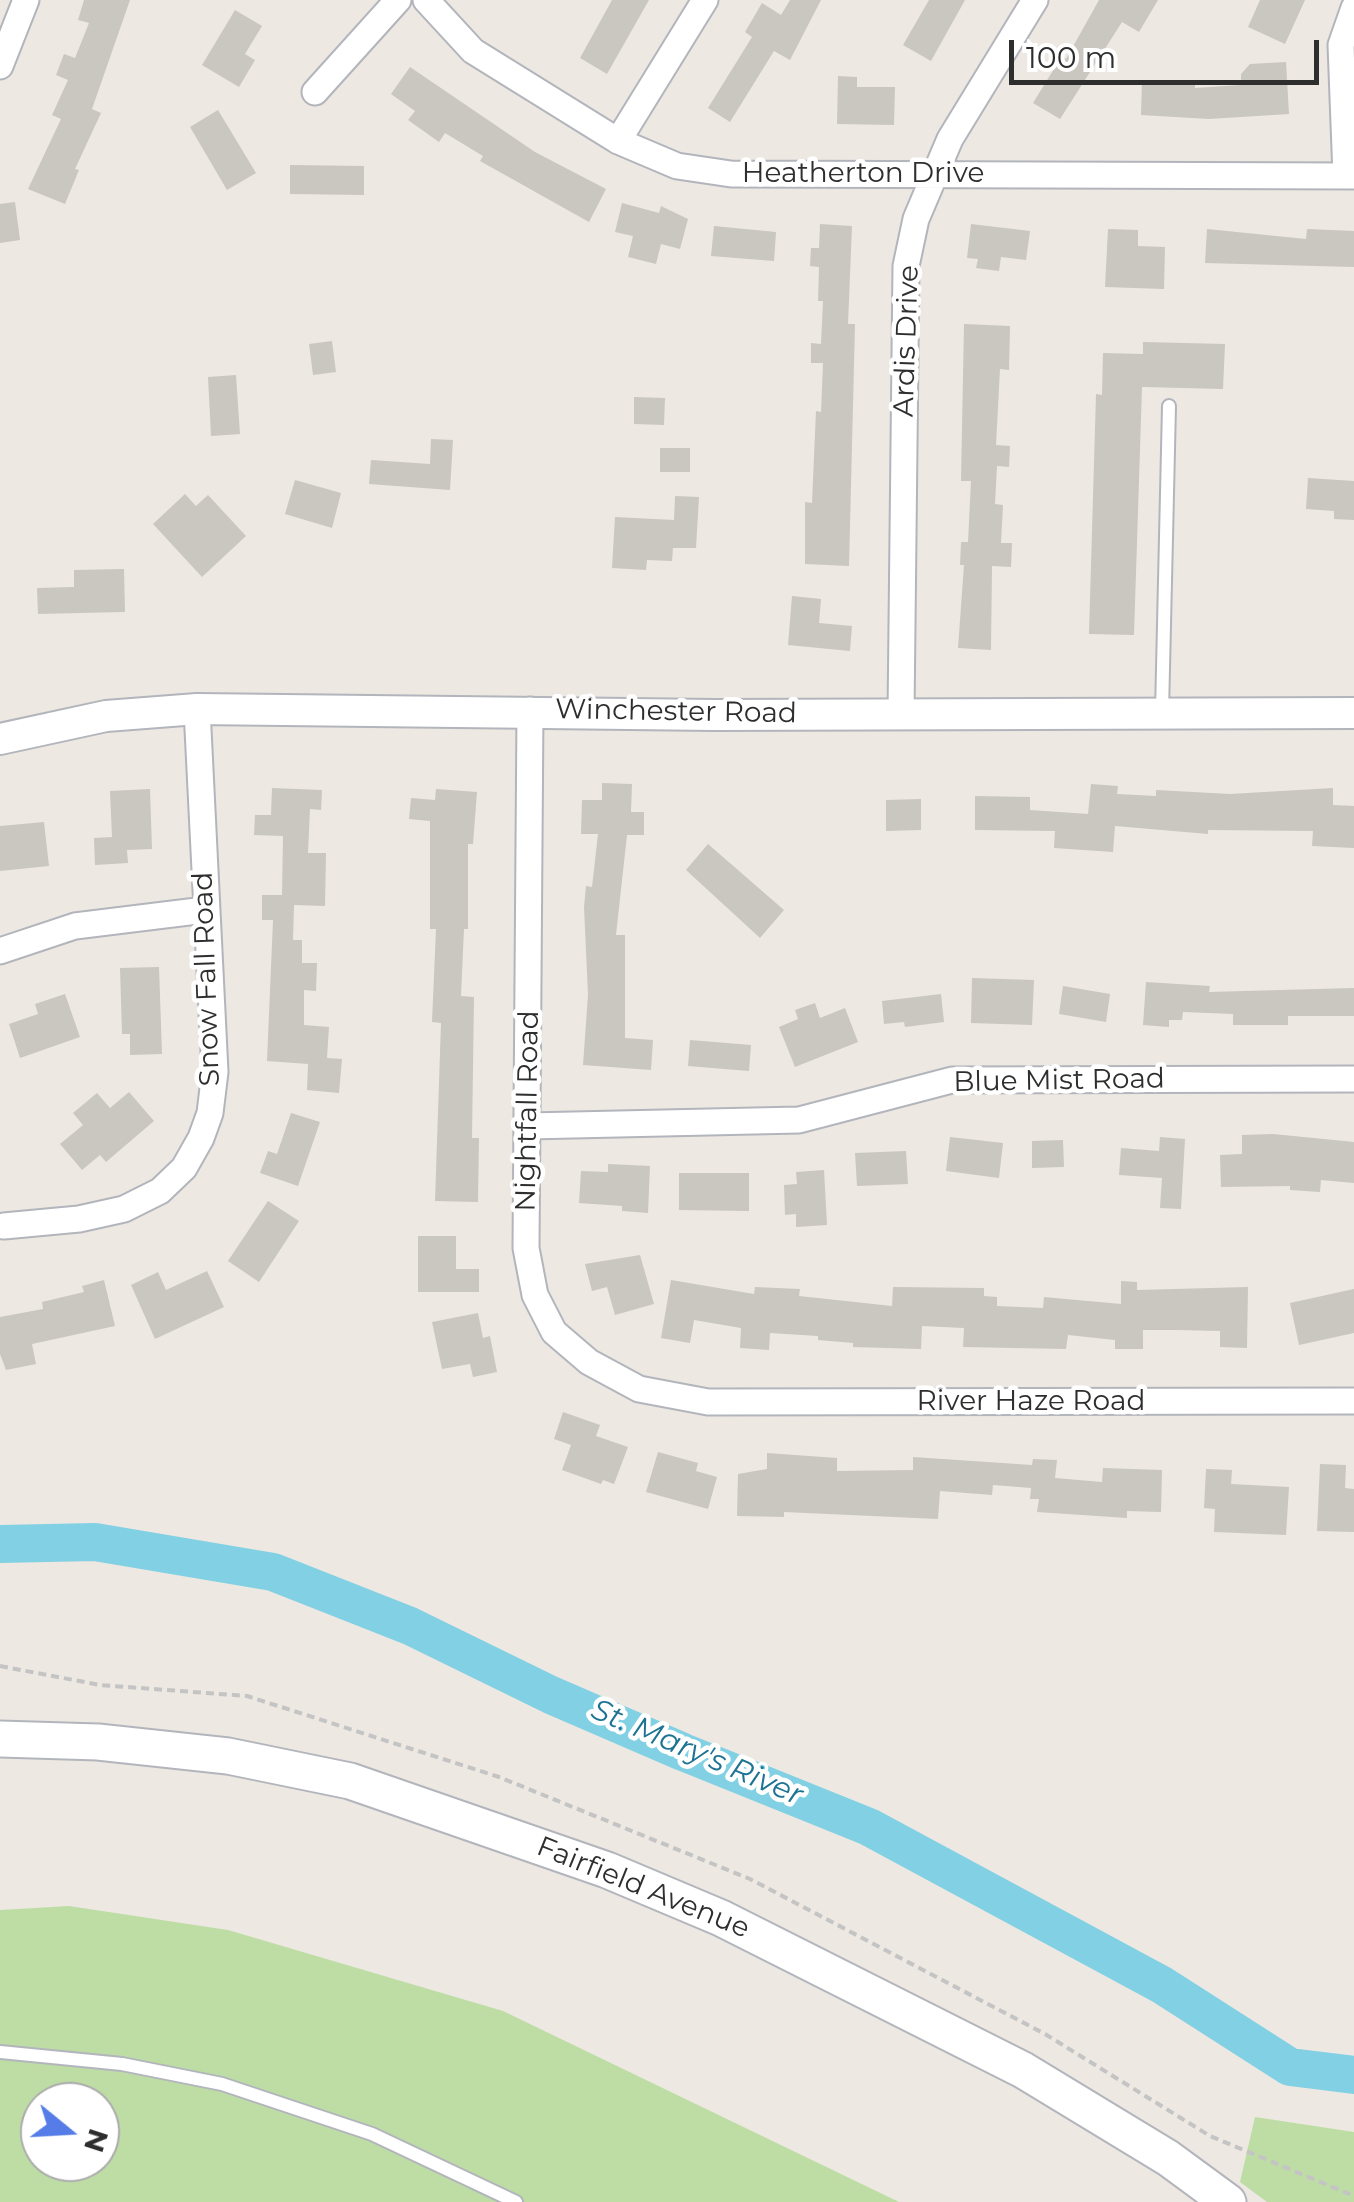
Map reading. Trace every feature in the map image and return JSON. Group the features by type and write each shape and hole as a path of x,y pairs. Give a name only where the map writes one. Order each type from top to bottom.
{"main road":[{"name":"Fairfield Avenue","path":"0,1739 98,1742 210,1754 350,1781 607,1870 738,1926 1024,2070 1168,2158 1228,2202"}],"street":[{"path":"0,66 26,0"},
{"path":"315,92 398,0"},
{"name":"Heatherton Drive","path":"426,0 473,51 618,142 677,166 731,174 1350,176"},
{"path":"618,142 704,0"},
{"name":"Ardis Drive","path":"901,714 906,266 916,219 950,139 1035,0"},
{"path":"1350,176 1341,45 1354,8"},
{"name":"Winchester Road","path":"0,739 106,716 197,709 1354,713"},
{"name":"Snow Fall Road","path":"4,1226 79,1219 124,1209 160,1191 184,1168 210,1113 215,1072 197,709"},
{"name":"Nightfall Road","path":"530,710 526,1248 535,1294 554,1332 589,1362 639,1389 708,1402"},
{"path":"0,951 76,926 206,910"},
{"name":"Blue Mist Road","path":"528,1126 799,1120 952,1080 1354,1079"},
{"name":"River Haze Road","path":"708,1402 1354,1401"}],"lane":[{"path":"1162,712 1169,406"},
{"path":"0,2052 122,2064 222,2084 372,2134 516,2202"}],"green space":[{"path":"69,1906 228,1930 503,2011 899,2202 0,2202 0,1910"},
{"path":"1255,2117 1354,2132 1354,2202 1267,2202 1240,2182"}],"building":[{"path":"84,0 130,0 92,109 101,113 75,169 79,170 65,204 28,189 61,119 52,115 68,80 56,75 64,54 75,58 89,23 78,20"},
{"path":"612,0 649,0 607,74 580,58"},
{"path":"790,0 821,0 790,60 774,51 730,122 708,108 752,37 745,32 762,3 781,15"},
{"path":"929,0 965,0 931,61 903,45"},
{"path":"1099,0 1158,0 1139,32 1122,22 1060,119 1033,103 1062,56 1066,59"},
{"path":"1260,0 1305,0 1285,44 1248,27"},
{"path":"235,10 262,26 245,54 255,60 239,87 202,65"},
{"path":"1286,62 1289,114 1209,119 1141,115 1142,80 1195,83 1195,88 1241,85 1241,74 1250,64"},
{"path":"410,67 535,152 606,189 589,222 480,161 483,156 445,133 439,142 408,120 415,111 391,94"},
{"path":"838,76 857,77 857,87 895,87 894,125 837,124"},
{"path":"218,110 256,173 227,190 190,127"},
{"path":"290,165 364,166 364,195 290,194"},
{"path":"15,202 20,240 0,243 0,204"},
{"path":"622,203 659,213 661,206 688,219 680,249 661,244 656,264 628,257 633,236 615,232"},
{"path":"820,224 852,226 848,324 855,324 849,566 805,564 805,502 812,503 816,411 821,412 823,363 811,363 811,343 821,344 823,301 818,301 819,267 810,266 811,248 819,248"},
{"path":"971,224 1030,231 1026,260 1001,257 999,271 976,268 978,259 967,258"},
{"path":"714,226 776,232 774,261 711,256"},
{"path":"1108,229 1138,230 1138,246 1165,247 1164,289 1105,287"},
{"path":"1207,229 1306,239 1307,229 1354,231 1354,267 1205,263"},
{"path":"964,324 1010,326 1009,370 1000,369 996,445 1010,446 1009,467 997,466 995,504 1003,505 1001,543 1012,543 1011,567 992,566 991,650 958,648 964,565 960,565 961,542 968,542 971,481 961,481"},
{"path":"332,341 336,372 313,375 309,344"},
{"path":"1143,342 1225,344 1223,389 1142,387 1134,635 1089,634 1096,394 1102,395 1103,353 1143,354"},
{"path":"236,375 240,434 211,436 208,377"},
{"path":"634,397 665,398 664,425 634,424"},
{"path":"431,439 453,440 450,490 369,484 371,460 430,464"},
{"path":"660,448 690,448 690,472 660,472"},
{"path":"1308,478 1354,481 1354,520 1334,519 1334,511 1306,509"},
{"path":"295,480 341,493 332,528 285,514"},
{"path":"185,494 196,506 208,495 246,536 202,577 153,524"},
{"path":"675,496 699,497 696,548 673,548 672,561 647,560 646,570 612,568 615,517 674,520"},
{"path":"124,569 125,612 38,614 37,588 74,587 74,570"},
{"path":"792,596 821,599 819,623 852,626 850,651 788,645"},
{"path":"602,783 632,784 631,812 644,812 644,835 627,835 616,935 625,935 625,1038 653,1040 651,1070 583,1065 588,995 584,907 586,886 592,887 598,834 581,834 582,800 602,800"},
{"path":"1091,784 1118,786 1117,794 1156,796 1156,790 1230,794 1333,788 1333,805 1354,806 1354,848 1312,846 1313,831 1208,830 1208,834 1115,826 1113,852 1054,848 1055,831 975,830 975,796 1030,797 1030,810 1088,814"},
{"path":"272,788 322,790 321,810 310,809 308,853 326,853 325,906 294,905 293,940 302,940 302,963 317,963 316,991 304,990 304,1025 329,1027 327,1058 342,1059 339,1093 307,1090 308,1064 267,1061 273,920 262,920 262,895 282,895 283,836 254,835 255,815 271,815"},
{"path":"150,789 152,849 127,850 128,863 95,865 94,838 112,837 110,791"},
{"path":"436,789 477,792 473,844 468,844 468,929 464,929 461,996 474,997 472,1138 479,1138 478,1202 435,1201 441,1023 432,1022 436,929 430,929 430,821 409,819 411,798 435,800"},
{"path":"921,799 921,830 886,831 886,800"},
{"path":"44,822 49,866 0,871 0,826"},
{"path":"708,844 784,910 760,938 686,870"},
{"path":"159,967 162,1054 130,1055 130,1034 122,1034 120,968"},
{"path":"972,978 1034,980 1032,1025 971,1023"},
{"path":"1146,982 1210,986 1209,992 1354,988 1354,1016 1288,1016 1288,1025 1233,1025 1233,1014 1183,1012 1182,1020 1169,1020 1169,1027 1143,1025"},
{"path":"1063,986 1110,994 1106,1022 1059,1014"},
{"path":"65,994 80,1037 20,1058 9,1024 38,1014 35,1004"},
{"path":"941,994 944,1022 905,1027 904,1022 884,1024 882,1001"},
{"path":"815,1003 820,1018 845,1008 858,1042 795,1067 779,1027 798,1019 795,1010"},
{"path":"690,1040 751,1045 749,1071 688,1066"},
{"path":"129,1092 154,1121 106,1162 100,1155 82,1170 60,1144 83,1125 73,1113 97,1093 110,1108"},
{"path":"291,1113 320,1122 298,1186 260,1173 268,1151 277,1154"},
{"path":"1242,1135 1354,1142 1354,1183 1321,1180 1320,1192 1290,1190 1290,1186 1221,1187 1220,1155 1242,1154"},
{"path":"950,1137 1003,1143 999,1178 946,1171"},
{"path":"1160,1137 1185,1139 1181,1209 1160,1208 1162,1178 1119,1175 1121,1148 1159,1151"},
{"path":"1063,1140 1064,1167 1032,1168 1032,1141"},
{"path":"906,1151 908,1184 857,1186 855,1153"},
{"path":"608,1164 650,1166 648,1213 622,1211 622,1206 579,1203 581,1171 608,1172"},
{"path":"824,1170 827,1225 796,1227 796,1214 785,1215 784,1185 797,1184 796,1172"},
{"path":"679,1173 749,1173 749,1211 679,1210"},
{"path":"268,1201 299,1221 259,1282 228,1261"},
{"path":"418,1236 456,1236 456,1269 479,1269 479,1292 418,1292"},
{"path":"640,1255 654,1304 615,1315 607,1287 592,1291 585,1264"},
{"path":"207,1271 224,1307 155,1339 131,1285 158,1272 166,1290"},
{"path":"104,1280 115,1326 32,1344 36,1364 6,1370 0,1354 0,1317 43,1309 42,1302 84,1292 82,1286"},
{"path":"671,1280 754,1294 755,1287 800,1289 799,1296 892,1306 893,1287 984,1288 984,1296 997,1297 997,1306 1043,1308 1044,1297 1121,1304 1121,1281 1137,1282 1137,1290 1248,1287 1247,1348 1220,1347 1220,1331 1177,1330 1143,1330 1143,1349 1115,1349 1115,1340 1068,1335 1066,1349 963,1347 964,1328 922,1326 921,1349 853,1347 853,1343 818,1340 818,1336 770,1333 769,1350 740,1348 741,1328 694,1320 690,1343 661,1338"},
{"path":"1354,1289 1354,1333 1299,1345 1290,1303"},
{"path":"478,1313 483,1338 490,1336 497,1372 473,1377 470,1364 442,1369 432,1322"},
{"path":"563,1412 600,1425 596,1436 628,1447 614,1484 603,1480 601,1484 562,1470 571,1445 554,1439"},
{"path":"658,1452 698,1463 696,1471 717,1477 708,1509 646,1492"},
{"path":"767,1453 837,1458 837,1471 913,1470 913,1457 1032,1465 1033,1459 1057,1460 1055,1478 1102,1482 1103,1468 1162,1470 1161,1512 1127,1511 1127,1518 1037,1512 1039,1499 1030,1499 1031,1488 993,1485 992,1495 940,1491 938,1519 784,1512 784,1517 737,1516 738,1474 767,1469"},
{"path":"1320,1464 1346,1465 1345,1488 1354,1489 1354,1532 1317,1531"},
{"path":"1206,1469 1232,1470 1231,1484 1289,1487 1286,1535 1214,1532 1215,1509 1204,1508"}],"waterway":[{"name":"St. Mary's River","path":"0,1544 95,1542 273,1572 410,1626 551,1695 869,1827 1162,1985 1290,2067 1354,2075"}]}
